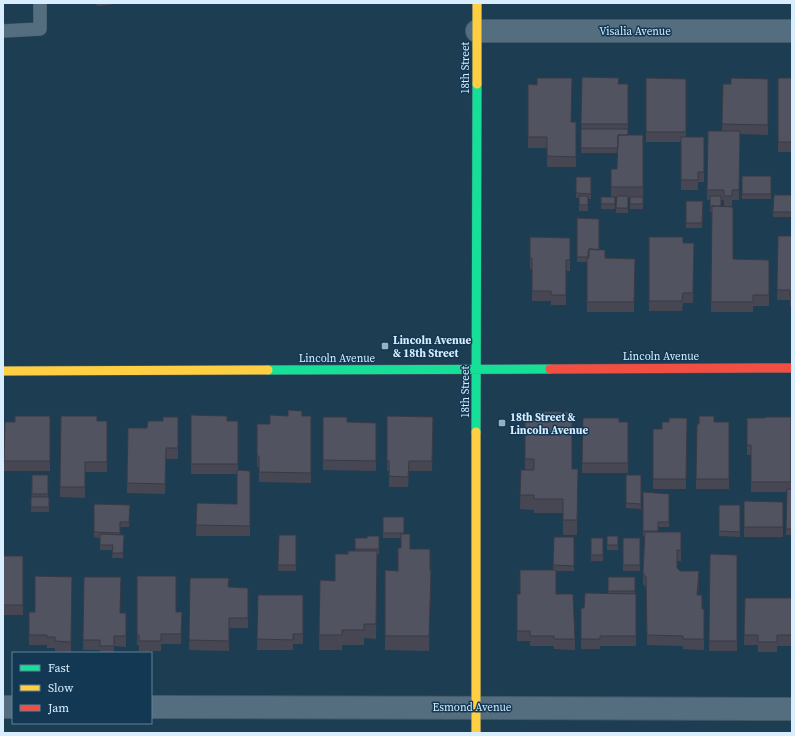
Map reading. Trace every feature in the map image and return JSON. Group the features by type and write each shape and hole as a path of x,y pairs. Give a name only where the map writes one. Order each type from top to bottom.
{"street":[{"name":"18th Street","path":"476,733 477,3"},
{"name":"Visalia Avenue","path":"477,31 792,31"},
{"name":"Lincoln Avenue","path":"3,371 792,368"},
{"name":"Esmond Avenue","path":"152,707 792,709"}],"lane":[{"path":"3,31 40,29 40,3"}],"building":[{"path":"582,77 619,78 618,84 628,84 628,124 581,124"},
{"path":"537,78 572,78 571,122 576,122 576,157 547,156 547,137 528,137 528,84 537,85"},
{"path":"646,78 686,79 686,132 646,132"},
{"path":"731,78 768,79 768,125 722,124 723,84 731,84"},
{"path":"778,78 792,78 792,142 778,142"},
{"path":"581,129 628,129 628,135 618,135 618,148 581,148"},
{"path":"708,131 740,131 739,190 732,190 732,196 724,196 724,190 707,190"},
{"path":"618,135 643,135 643,187 611,187 611,169 617,169"},
{"path":"681,137 704,137 704,172 698,172 698,180 681,180"},
{"path":"742,176 771,176 771,194 742,194"},
{"path":"576,177 591,177 591,194 576,193"},
{"path":"774,195 792,195 792,212 773,212"},
{"path":"579,196 588,196 588,205 579,205"},
{"path":"617,196 628,196 628,208 616,208"},
{"path":"710,196 721,196 721,206 710,206"},
{"path":"601,197 615,197 615,204 601,204"},
{"path":"630,197 643,197 643,204 630,204"},
{"path":"686,201 703,201 702,223 686,223"},
{"path":"712,206 733,207 733,259 769,260 769,295 753,295 753,302 711,302"},
{"path":"577,218 599,219 599,250 589,249 588,257 577,257"},
{"path":"778,236 792,236 792,297 790,297 790,290 777,290"},
{"path":"530,237 570,238 570,260 566,260 566,295 551,295 551,291 532,291 532,258 530,258"},
{"path":"649,237 683,237 683,243 694,243 693,293 683,293 682,301 649,301"},
{"path":"589,249 605,250 605,258 635,259 634,302 587,302 587,258 589,258"},
{"path":"288,410 302,411 302,416 311,416 311,473 259,472 259,456 257,456 257,424 270,424 270,415 288,416"},
{"path":"536,411 572,412 572,469 578,469 577,520 563,520 563,499 534,499 534,495 520,495 521,470 534,470 534,459 525,459 525,417 536,418"},
{"path":"191,415 227,416 227,421 238,421 238,464 191,464"},
{"path":"15,416 50,416 50,461 4,461 5,422 15,422"},
{"path":"61,416 97,416 97,421 107,421 107,462 85,462 85,487 60,487"},
{"path":"387,416 433,417 432,461 409,461 408,477 389,476 389,461 387,461"},
{"path":"699,416 714,416 714,422 729,422 729,479 696,479 697,424 699,424"},
{"path":"163,417 178,417 178,448 166,448 165,484 127,483 128,428 147,428 148,421 163,421"},
{"path":"323,417 347,417 347,422 376,423 376,461 323,460"},
{"path":"791,417 791,482 751,482 751,445 747,445 747,418"},
{"path":"583,418 619,418 619,422 628,422 628,463 582,463"},
{"path":"669,418 687,418 686,479 653,479 653,429 662,429 662,422 669,422"},
{"path":"237,470 250,471 250,526 196,525 197,503 237,504"},
{"path":"32,475 48,475 48,494 32,494"},
{"path":"626,475 641,475 641,504 626,503"},
{"path":"787,489 792,489 792,529 786,529"},
{"path":"643,492 669,494 669,522 658,522 658,531 643,531"},
{"path":"31,497 49,497 49,507 31,507"},
{"path":"744,501 783,502 783,527 744,527"},
{"path":"94,504 130,505 129,522 120,522 120,533 94,532"},
{"path":"719,505 740,505 740,532 719,531"},
{"path":"383,517 404,517 404,533 383,533"},
{"path":"645,532 681,532 681,550 677,550 677,568 680,571 699,571 697,595 702,595 702,609 704,609 704,639 683,639 683,636 647,635 646,577 643,573"},
{"path":"100,534 124,535 123,553 112,553 113,545 100,545"},
{"path":"401,534 410,534 410,549 430,549 431,570 429,636 385,636 385,570 398,571 398,548 401,548"},
{"path":"279,535 296,535 296,565 278,565"},
{"path":"367,536 379,536 379,549 355,549 355,538 367,538"},
{"path":"607,536 618,536 618,545 607,545"},
{"path":"554,537 574,537 574,566 553,565"},
{"path":"591,538 603,538 603,555 591,555"},
{"path":"623,538 640,538 640,565 623,565"},
{"path":"348,551 377,551 376,624 364,624 364,630 342,630 342,635 319,635 320,580 335,581 335,554 348,554"},
{"path":"710,554 737,555 737,641 709,641"},
{"path":"3,556 23,556 23,605 3,605"},
{"path":"520,570 556,570 556,594 573,594 575,639 554,639 554,636 530,636 530,631 517,631 517,594 520,594"},
{"path":"35,576 72,577 71,642 55,641 55,637 47,637 47,635 29,635 29,612 35,612"},
{"path":"137,576 176,576 176,612 182,612 181,634 161,634 161,641 139,641 139,635 137,635"},
{"path":"84,577 121,577 120,613 126,613 126,636 114,636 114,646 100,646 100,640 83,640"},
{"path":"608,577 635,577 635,591 608,591"},
{"path":"190,578 229,578 228,587 248,588 248,618 229,618 229,641 189,640"},
{"path":"585,593 636,594 636,636 600,636 600,639 581,639 581,608 584,608"},
{"path":"258,595 303,595 303,634 293,634 293,640 257,639"},
{"path":"745,598 792,598 792,635 777,635 777,642 758,642 758,635 744,635"}],"traffic: fast":[{"path":"476,432 477,84"},
{"path":"268,370 550,369"}],"traffic: slow":[{"path":"477,3 477,84"},
{"path":"3,371 268,370"},
{"path":"476,432 476,733"}],"traffic: jam":[{"path":"550,369 792,368"}],"place":[{"name":"Lincoln Avenue & 18th Street","path":"385,346"},
{"name":"18th Street & Lincoln Avenue","path":"502,423"}]}
